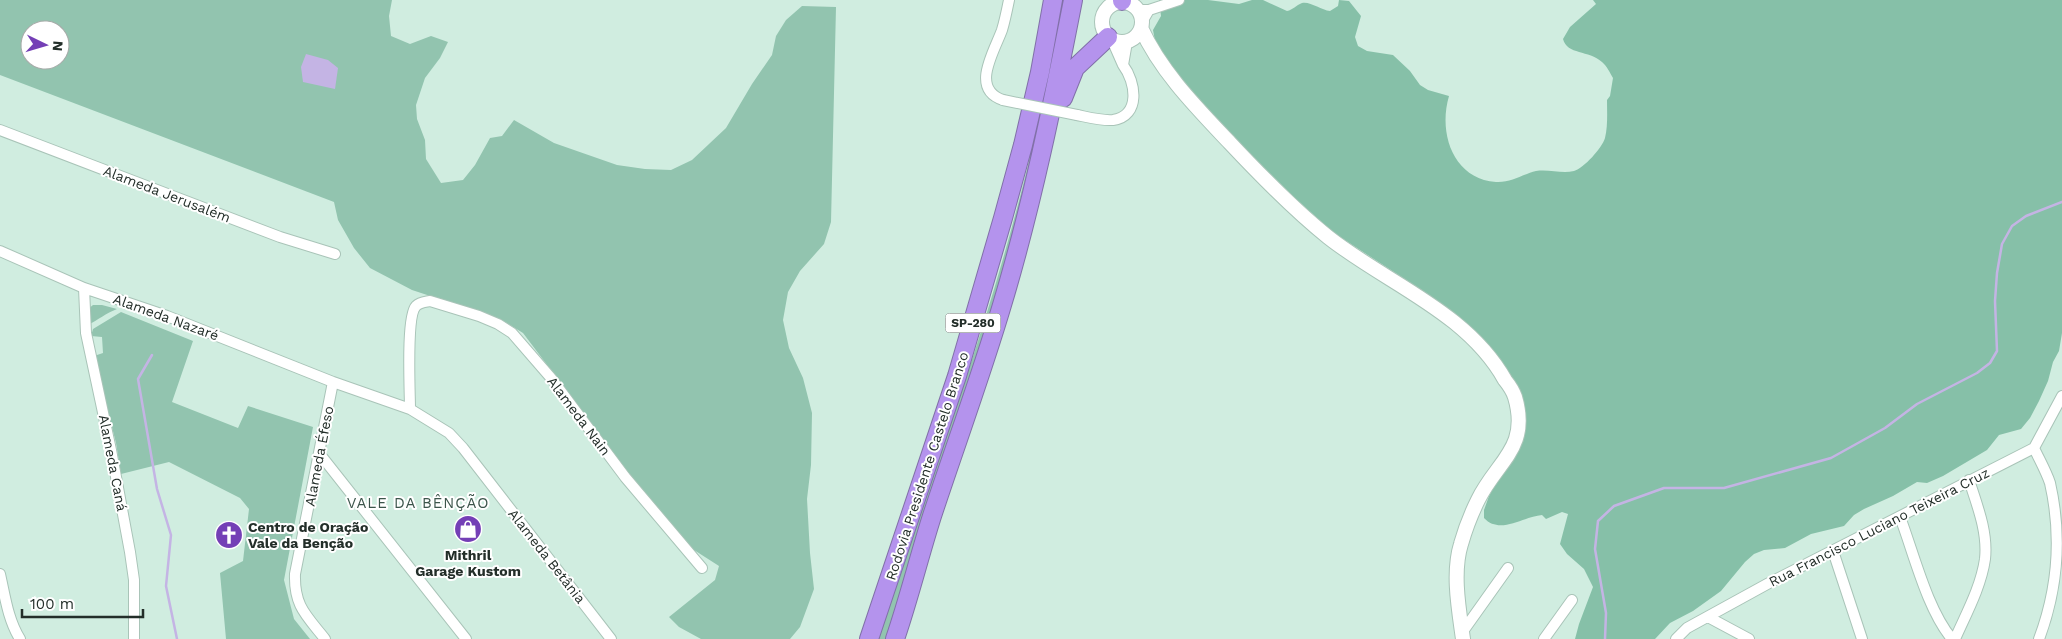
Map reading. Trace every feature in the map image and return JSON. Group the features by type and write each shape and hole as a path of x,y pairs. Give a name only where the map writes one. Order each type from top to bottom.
{"highway":[{"name":"Rodovia Presidente Castelo Branco","path":"869,639 957,376 998,237 1023,145 1040,72 1053,0"},
{"name":"Rodovia Presidente Castelo Branco","path":"895,639 931,518 1002,306 1026,221 1056,90 1073,0"},
{"path":"1026,221 1040,180 1062,102 1075,68 1110,39"}],"street":[{"path":"1009,0 1002,29 986,74 988,89 992,95 1003,100 1077,115 1113,120 1125,115 1133,104 1134,92 1123,65 1102,26 1103,14 1110,4 1136,10 1179,0"},
{"path":"1123,65 1128,41 1138,34 1136,10"},
{"path":"1136,10 1152,52 1171,78 1210,123 1290,204 1327,236 1454,321 1484,350 1498,367 1514,395 1519,428 1515,444 1478,499 1460,547 1457,570 1461,637"},
{"path":"1110,39 1128,41 1152,52"},
{"name":"Alameda Jerusalém","path":"0,130 280,237 335,254"},
{"name":"Alameda Nazaré","path":"0,251 84,288 167,316 333,382"},
{"name":"Alameda Caná","path":"84,288 86,333 111,450 134,580 134,639"},
{"name":"Alameda Nain","path":"410,409 410,327 412,312 416,306 422,302 430,302 479,316 498,324 512,333 551,378 625,477 702,568"},
{"name":"Alameda Betânia","path":"333,382 410,409 449,433 463,448 611,639"},
{"name":"Alameda Éfeso","path":"325,639 304,613 296,600 294,590 295,574 333,382"},
{"path":"2039,639 2058,579 2061,548 2059,519 2050,483 2034,448 2062,396"},
{"name":"Rua Francisco Luciano Teixeira Cruz","path":"1676,639 1687,628 1769,583 2034,448"},
{"path":"319,453 466,639"},
{"path":"1900,517 1928,594 1940,621 1954,639 1980,580 1985,558 1985,537 1969,480"},
{"path":"1833,551 1862,639"},
{"path":"1461,637 1508,568"},
{"path":"0,574 8,610 20,639"},
{"path":"1544,639 1572,600"},
{"path":"1708,617 1749,639"}],"green space":[{"path":"0,0 392,0 389,16 391,36 410,44 431,36 448,42 440,58 425,78 416,105 417,119 425,140 426,159 441,183 463,180 475,165 490,138 502,136 514,120 554,143 617,165 671,170 692,160 726,128 772,55 776,36 786,20 802,6 836,7 831,222 824,244 800,271 788,292 783,320 789,348 803,378 812,413 811,465 807,499 814,589 800,627 790,639 701,639 679,627 669,617 715,580 719,566 680,541 523,333 500,319 412,290 370,268 354,248 338,220 334,202 0,75"},
{"path":"1062,0 1067,0 1027,194 954,432 886,639 876,639 953,417 1006,249 1033,145"},
{"path":"1159,0 1208,0 1239,4 1252,0 1263,0 1287,11 1305,3 1330,11 1338,6 1339,0 1349,1 1361,16 1355,37 1358,46 1367,51 1393,55 1410,71 1420,85 1428,90 1449,96 1446,110 1446,125 1452,152 1459,163 1469,172 1481,179 1501,182 1536,171 1574,171 1597,152 1603,142 1607,129 1607,100 1610,96 1613,78 1607,68 1597,58 1569,48 1563,39 1570,27 1596,4 1593,0 2062,0 2062,333 2059,351 2053,362 2048,381 2030,418 2021,429 1999,435 1987,450 1943,476 1927,483 1917,482 1854,515 1844,526 1811,534 1785,548 1764,550 1754,554 1721,591 1693,611 1670,623 1655,639 1575,639 1593,587 1584,569 1567,554 1560,544 1568,514 1562,512 1546,519 1542,515 1534,516 1504,525 1490,523 1484,518 1484,510 1489,496 1513,451 1520,422 1491,348 1465,322 1423,291 1334,233 1296,199 1183,88 1156,46 1153,30 1161,16"},
{"path":"93,305 117,309 88,325 88,309"},
{"path":"121,312 193,341 172,402 238,428 248,406 313,427 284,580 294,619 310,639 226,639 220,573 243,561 249,509 240,498 169,462 121,474 116,443 94,356 103,353 102,337 91,336 93,329"}],"shaded area":[{"path":"306,54 328,60 338,68 335,89 303,82 301,67"}],"waterway":[{"path":"1605,639 1606,613 1595,549 1598,521 1614,506 1664,488 1724,488 1831,458 1885,428 1917,404 1977,373 1990,363 1997,351 1995,301 2002,244 2012,226 2026,216 2062,202"},
{"path":"152,355 138,379 157,489 171,535 166,586 177,639"}],"place":[{"name":"Mithril Garage Kustom","path":"468,529"},
{"name":"Centro de Oração Vale da Benção","path":"229,535"}],"district":[{"name":"VALE DA BÊNÇÃO","path":"418,503"}]}
